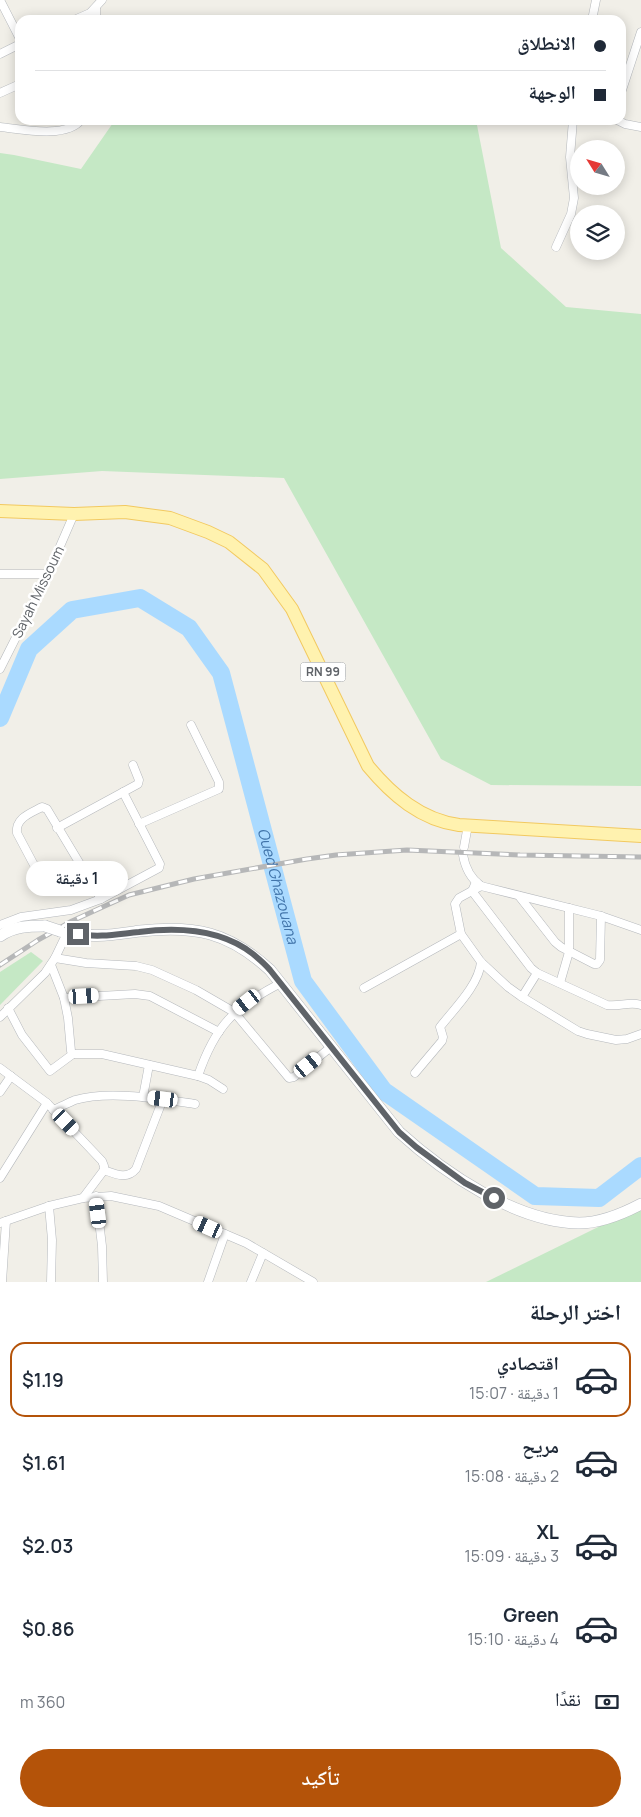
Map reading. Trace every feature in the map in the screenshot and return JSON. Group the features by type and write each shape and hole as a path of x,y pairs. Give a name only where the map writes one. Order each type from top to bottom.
{"main road":[{"name":"RN 99","path":"0,511 74,514 125,512 170,518 229,542 263,569 292,609 368,766 385,786 404,802 426,815 449,823 468,825 641,836"},
{"path":"0,936 15,928 28,926 45,926 64,932 89,936 106,936 142,931 192,930 214,934 236,943 253,954 270,970 399,1132 465,1183 532,1215 555,1221 580,1223 599,1220 623,1214 641,1204"}],"street":[{"path":"0,0 15,29"},
{"path":"85,15 96,8 102,0"},
{"path":"593,15 596,0"},
{"path":"96,8 96,15"},
{"path":"626,78 641,32"},
{"path":"0,54 15,46"},
{"path":"0,93 15,86"},
{"path":"626,124 641,126"},
{"path":"0,127 52,131 74,125"},
{"path":"556,247 571,214 574,198 570,157 573,125"},
{"name":"Sayah Missoum","path":"0,669 48,574 74,514"},
{"path":"0,574 48,574"},
{"path":"139,824 219,789 219,782 191,724"},
{"path":"57,828 139,782 133,765"},
{"path":"0,925 21,916 71,910 101,899 157,870 160,866 123,792"},
{"path":"34,865 17,833 16,827 19,821 42,807 101,899"},
{"path":"468,825 463,851 465,864 478,884 601,916 641,930"},
{"path":"478,884 472,891 458,898 454,904 461,934 481,962 508,987 578,1031 616,1040 627,1039 641,1034"},
{"path":"472,891 526,963 537,973 607,1005 614,1006 633,1003 641,1005"},
{"path":"519,896 555,942 569,952 594,964 599,962 601,916"},
{"path":"560,983 569,952 569,908"},
{"path":"0,1017 56,961 64,932"},
{"path":"364,988 461,934"},
{"path":"56,961 68,1018 70,1047 73,1054"},
{"path":"56,961 136,966 152,970 196,990 234,1012 289,1078 294,1077 331,1047"},
{"path":"415,1073 442,1041 443,1037 440,1027 467,992 480,971 481,962"},
{"path":"522,997 537,973"},
{"path":"198,1076 209,1046 234,1012 257,996 281,983"},
{"path":"64,998 135,994 150,996 219,1032"},
{"path":"8,1008 22,1035 50,1071 73,1054 95,1053 198,1076 223,1089"},
{"path":"143,1097 148,1065"},
{"path":"0,1068 47,1103 102,1161 104,1170 83,1198"},
{"path":"0,1092 11,1076"},
{"path":"54,1110 75,1100 88,1098 143,1097 194,1104"},
{"path":"104,1170 124,1176 131,1174 136,1169 163,1099"},
{"path":"0,1178 47,1103"},
{"path":"96,1196 102,1246 103,1282"},
{"path":"2,1282 3,1222 49,1206 96,1196 111,1196 159,1206 225,1234 263,1253 313,1282"},
{"path":"49,1206 52,1240 51,1282"},
{"path":"208,1282 225,1234"},
{"path":"251,1282 263,1253"}],"green space":[{"path":"112,125 477,125 501,248 566,307 641,314 641,786 491,785 441,759 284,478 102,471 0,479 0,153 81,169"},
{"path":"31,952 43,961 0,1005 0,972"},
{"path":"641,1206 641,1282 486,1282"}],"waterway":[{"name":"Oued Ghazouana","path":"0,718 29,649 72,610 140,598 189,628 221,673 303,981 384,1091 535,1196 599,1198 641,1166"}],"railway":[{"path":"0,965 38,940 72,921 129,895 194,879 307,859 407,850 520,855 641,857"}],"route":[{"path":"78,934 106,936 142,931 192,930 214,934 244,948 270,970 399,1132 465,1183 494,1198"}]}
